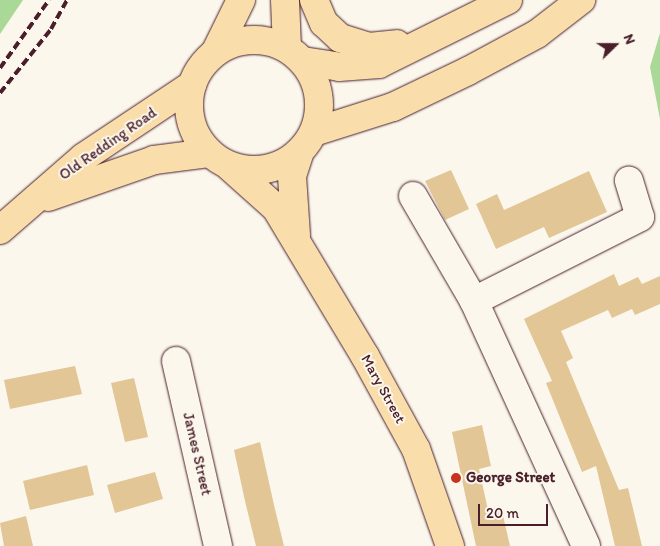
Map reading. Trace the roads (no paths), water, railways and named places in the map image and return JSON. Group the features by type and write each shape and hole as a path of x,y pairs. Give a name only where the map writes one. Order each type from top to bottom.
{"main road":[{"path":"241,0 216,52 201,66 192,85 190,120 219,160 264,170 307,142 353,121 393,107 538,34 581,0"},
{"path":"285,0 295,55 319,94 307,142"},
{"path":"216,52 252,40 295,55 339,67 384,55 473,21 508,0"},
{"path":"319,12 354,44 384,55"},
{"name":"Old Redding Road","path":"0,230 25,206 84,157 192,85"},
{"name":"Mary Street","path":"297,241 292,176 307,142"},
{"name":"Old Redding Road","path":"25,206 120,170 219,160"},
{"name":"Mary Street","path":"219,160 263,193 297,241 399,416 433,491 450,546"}],"street":[{"path":"474,301 640,217 629,181"},
{"path":"413,196 474,301 586,546"},
{"name":"James Street","path":"176,361 218,546"}],"railway":[{"path":"0,68 49,0"},
{"path":"0,93 51,29 67,0"}],"place":[{"name":"George Street","path":"456,478"}]}
